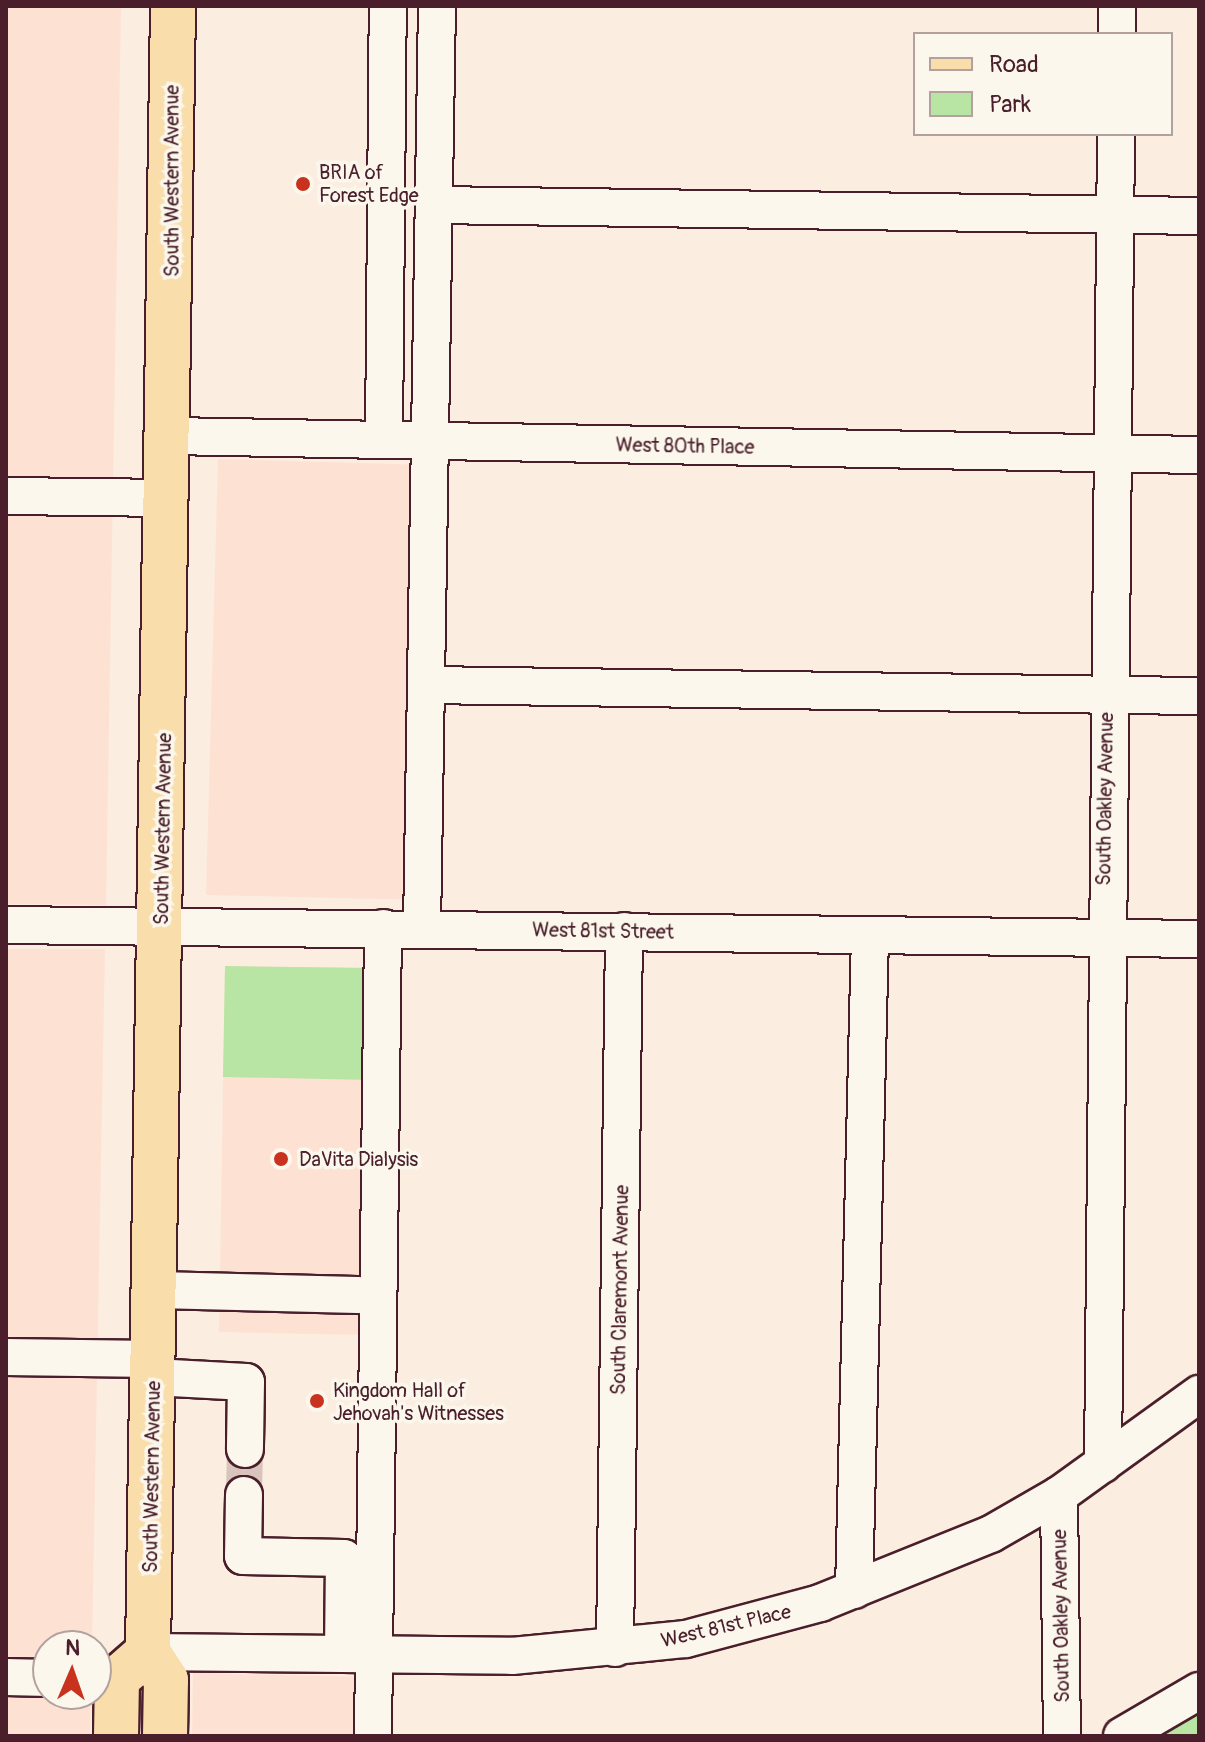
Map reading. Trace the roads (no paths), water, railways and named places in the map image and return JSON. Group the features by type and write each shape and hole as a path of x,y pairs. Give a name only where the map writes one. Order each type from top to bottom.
{"main road":[{"name":"South Western Avenue","path":"116,1736 153,1368 170,436 173,6"},
{"name":"South Western Avenue","path":"121,1670 166,1680 165,1736"}],"street":[{"path":"384,440 388,6"},
{"path":"422,928 437,6"},
{"path":"1117,6 1117,32"},
{"name":"South Oakley Avenue","path":"1103,1464 1103,938 1116,136"},
{"path":"434,205 1199,216"},
{"name":"West 80th Place","path":"170,436 1199,455"},
{"path":"6,496 169,498"},
{"path":"426,685 1199,696"},
{"name":"West 81st Street","path":"6,925 1199,939"},
{"path":"358,1654 383,928"},
{"name":"South Claremont Avenue","path":"615,1648 624,931"},
{"path":"854,1590 870,935"},
{"path":"155,1290 359,1295"},
{"path":"6,1357 153,1368 246,1382 245,1449"},
{"name":"West 81st Place","path":"121,1670 358,1654 615,1648 686,1639 854,1590 991,1534 1059,1495 1199,1394"},
{"path":"244,1495 243,1556 344,1558 373,1736"},
{"name":"South Oakley Avenue","path":"1059,1495 1062,1736"},
{"path":"6,1677 32,1678"},
{"path":"1122,1736 1199,1691"}],"tunnel":[{"path":"244,1495 245,1449"}],"place":[{"name":"BRIA of Forest Edge","path":"303,184"},
{"name":"DaVita Dialysis","path":"281,1159"},
{"name":"Kingdom Hall of Jehovah's Witnesses","path":"317,1401"}]}
